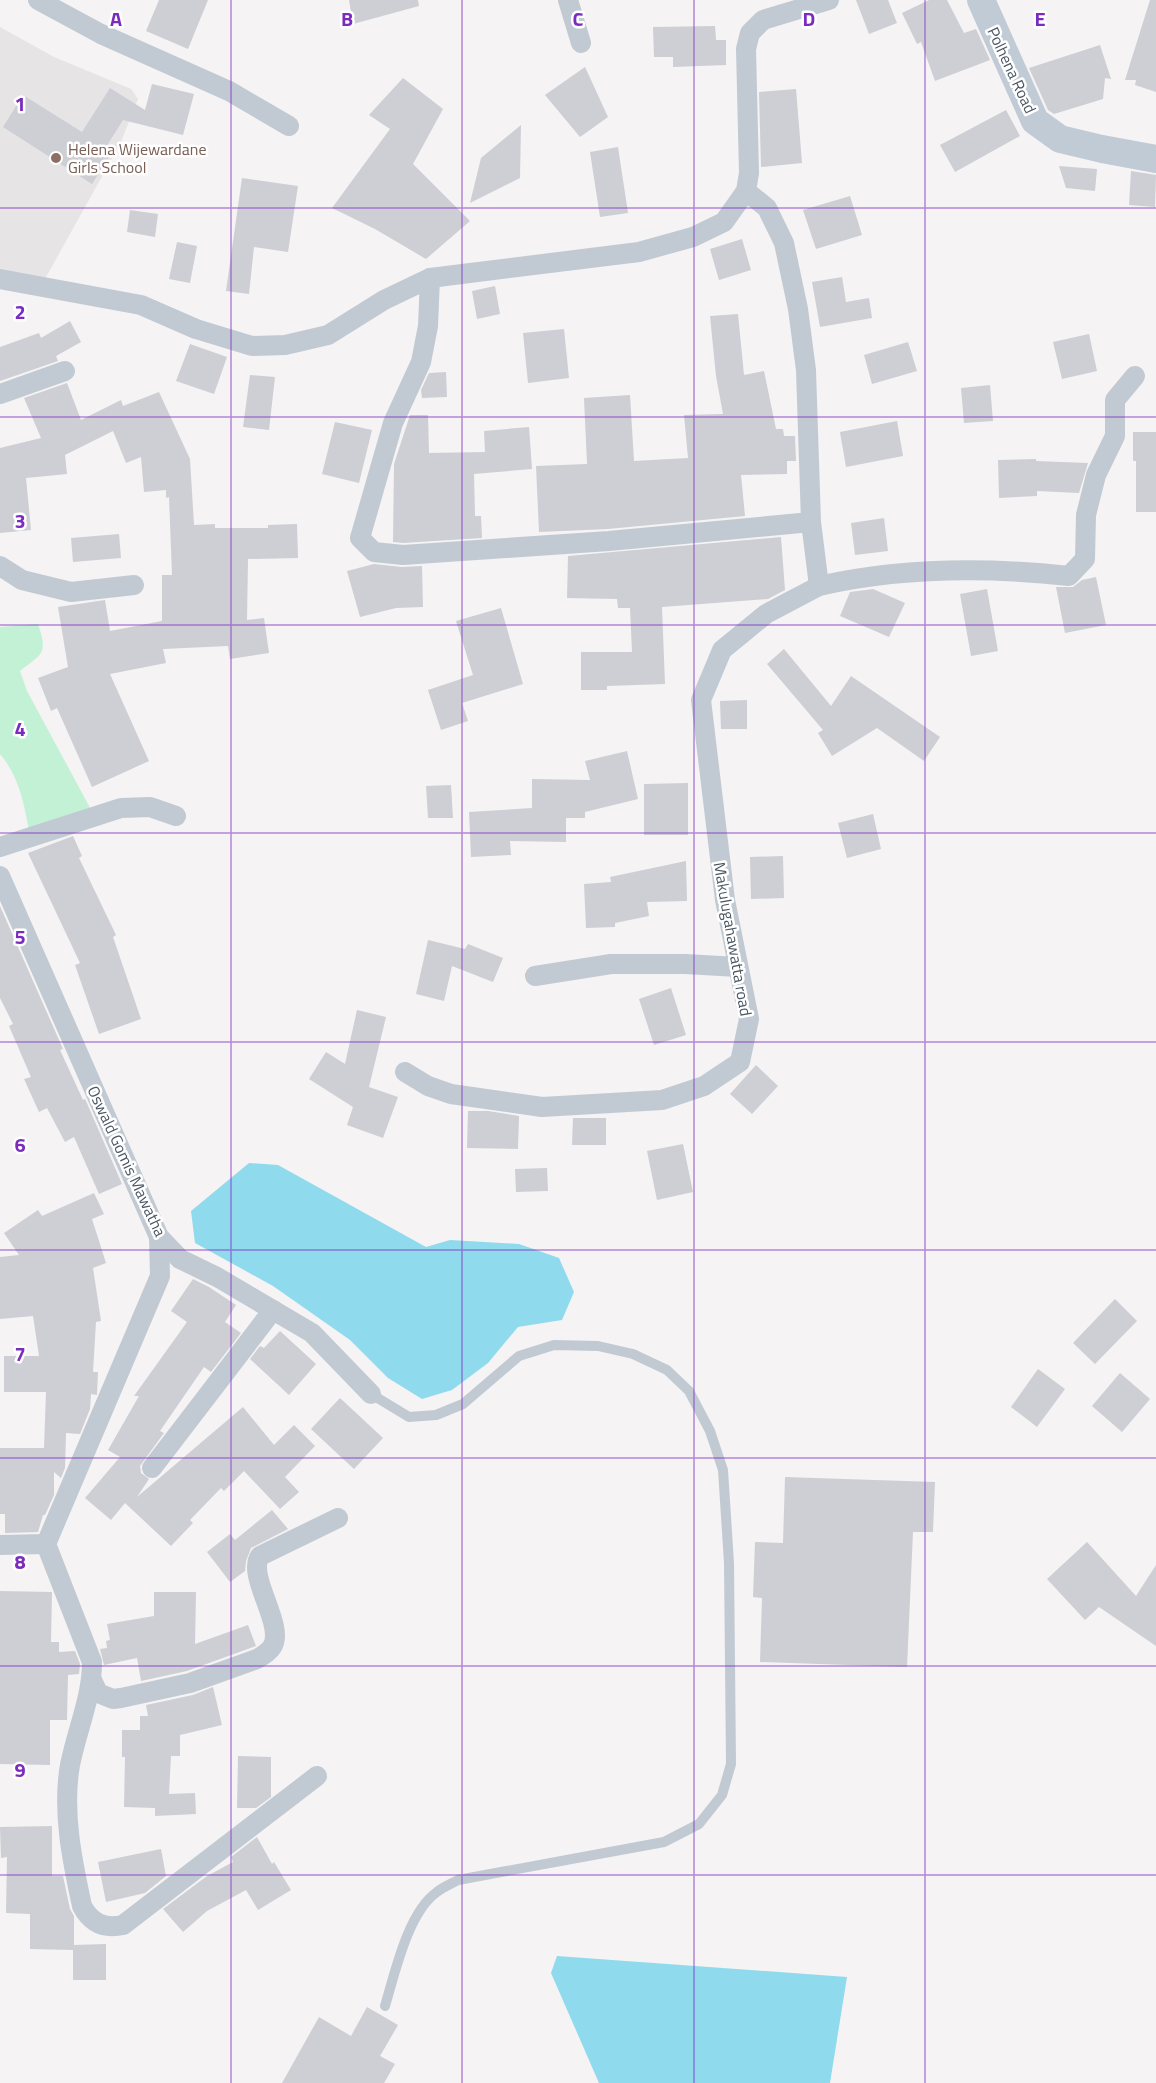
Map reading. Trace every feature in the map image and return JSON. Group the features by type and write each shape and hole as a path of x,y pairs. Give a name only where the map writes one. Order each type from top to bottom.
{"street":[{"path":"38,0 101,34 229,91 289,126"},
{"path":"568,0 581,43"},
{"path":"0,279 141,305 196,329 252,346 285,345 328,335 384,300 430,278 639,252 693,237 724,222 746,191 749,173 746,50 750,33 763,20 829,0"},
{"name":"Polhena Road","path":"981,0 1035,121 1059,139 1156,159"},
{"path":"746,191 767,208 784,243 798,309 806,370 811,522 819,586"},
{"path":"430,278 428,326 421,362 393,423 360,538 374,552 403,555 597,542 811,522"},
{"path":"0,394 65,371"},
{"name":"Makulugahawatta road","path":"405,1072 428,1086 450,1094 542,1107 662,1101 704,1086 740,1062 749,1019 724,900 701,700 723,651 766,614 819,586 876,575 971,569 1070,576 1085,560 1086,515 1096,475 1115,436 1115,400 1135,376"},
{"path":"0,566 22,580 70,592 135,585"},
{"path":"0,847 121,808 150,807 176,816"},
{"name":"Oswald Gomis Mawatha","path":"0,876 159,1237 180,1259 217,1277 312,1333 371,1394"},
{"path":"535,976 611,964 738,967"},
{"path":"159,1237 160,1276 46,1544 92,1662 92,1680 70,1767 68,1792 71,1851 82,1906 86,1913 105,1927 123,1925 130,1921 154,1900 317,1776"},
{"path":"152,1468 273,1310"},
{"path":"92,1680 98,1693 113,1699 121,1698 190,1683 257,1659 272,1647 274,1636 271,1616 257,1573 260,1556 338,1518"},
{"path":"0,1545 46,1544"}],"lane":[{"path":"371,1394 409,1417 436,1415 464,1404 519,1356 554,1345 598,1346 633,1354 667,1370 689,1391 710,1431 723,1470 729,1563 731,1764 722,1795 699,1824 664,1842 458,1880 435,1893 415,1918 400,1957 386,2006"}],"shaded area":[{"name":"Helena Wijewardane Girls School","path":"0,27 54,57 131,89 138,99 120,144 41,286 0,279"}],"green space":[{"path":"38,624 43,647 38,656 20,671 27,691 95,817 30,837 24,804 17,783 0,754 0,627"}],"water":[{"path":"249,1163 278,1165 426,1247 450,1240 519,1244 559,1258 574,1292 562,1320 518,1327 488,1363 452,1390 422,1399 388,1378 350,1340 273,1286 195,1243 191,1211"},
{"path":"557,1956 847,1977 830,2083 599,2083 551,1973"}],"building":[{"path":"159,0 208,0 188,49 146,31"},
{"path":"349,0 418,0 419,6 353,24"},
{"path":"856,0 888,0 897,23 869,34"},
{"path":"929,0 947,0 964,33 976,29 990,60 935,81 921,42 917,44 902,13"},
{"path":"1150,0 1156,0 1156,92 1135,85 1136,80 1125,80"},
{"path":"715,26 716,40 726,40 726,65 673,67 673,57 654,57 653,27"},
{"path":"1100,45 1111,79 1105,78 1103,99 1054,114 1048,110 1029,68"},
{"path":"585,67 608,117 580,137 545,95"},
{"path":"403,78 443,109 413,164 470,221 426,259 375,229 332,208 390,129 369,115"},
{"path":"152,84 194,94 183,135 123,120 106,147 113,151 92,184 3,127 23,95 82,132 110,88 145,110"},
{"path":"796,89 802,163 761,167 759,92"},
{"path":"1006,110 1020,136 955,172 940,145"},
{"path":"521,125 520,178 470,203 481,158"},
{"path":"618,147 628,213 600,217 590,152"},
{"path":"1059,166 1097,169 1095,191 1066,188"},
{"path":"1131,171 1156,175 1155,207 1129,205"},
{"path":"242,178 298,186 288,252 254,247 249,294 226,291"},
{"path":"850,196 862,235 816,249 803,210"},
{"path":"130,210 158,214 155,237 127,232"},
{"path":"742,239 751,270 719,280 710,249"},
{"path":"177,242 197,246 190,283 169,279"},
{"path":"842,277 846,302 869,298 872,318 820,327 812,282"},
{"path":"495,286 500,314 477,319 472,291"},
{"path":"738,314 744,375 764,371 776,429 783,429 784,436 795,436 796,461 787,461 787,474 741,475 745,516 608,529 539,532 536,466 587,464 584,398 630,395 634,461 688,458 684,415 723,414 716,376 710,316"},
{"path":"70,321 81,342 56,356 58,361 0,381 0,347 39,333 41,338"},
{"path":"564,329 569,378 528,383 523,333"},
{"path":"1089,334 1097,371 1062,379 1053,342"},
{"path":"908,342 917,371 872,384 864,355"},
{"path":"190,344 227,357 214,394 176,381"},
{"path":"446,372 447,397 422,398 421,390 429,373"},
{"path":"250,375 275,377 269,430 243,427"},
{"path":"67,383 81,420 121,400 123,406 159,392 190,459 194,525 215,524 215,528 268,528 268,525 297,524 298,558 248,559 247,620 264,618 269,653 230,659 228,646 163,649 166,663 110,674 149,761 92,787 57,708 51,711 38,678 68,667 58,607 105,600 110,631 162,621 162,575 172,575 169,497 166,498 166,490 144,492 141,457 126,463 113,431 65,455 67,474 26,478 31,530 0,533 0,448 41,438 24,398"},
{"path":"990,385 993,421 964,423 961,388"},
{"path":"410,415 428,415 429,453 485,452 484,431 529,427 532,469 474,474 475,516 481,516 482,538 393,542 394,464"},
{"path":"897,421 903,456 846,467 840,432"},
{"path":"335,422 372,430 359,483 322,474"},
{"path":"1133,432 1156,432 1156,512 1136,512 1136,461 1133,461"},
{"path":"1036,459 1036,461 1088,463 1079,493 1037,491 1037,496 999,498 998,460"},
{"path":"884,518 888,551 855,555 851,523"},
{"path":"119,534 121,558 73,562 71,538"},
{"path":"781,537 785,590 768,599 662,607 665,684 607,686 607,690 581,690 581,652 632,652 630,608 618,608 617,599 567,598 568,556"},
{"path":"374,564 402,567 422,566 423,607 396,608 360,617 347,571"},
{"path":"1096,577 1106,625 1065,633 1056,587 1073,587 1082,580"},
{"path":"873,589 905,603 889,637 840,616 850,592"},
{"path":"987,589 998,651 971,656 960,594"},
{"path":"501,608 523,684 462,703 468,721 441,730 428,690 473,675 456,621"},
{"path":"784,649 831,706 851,676 940,737 924,761 877,728 832,756 818,733 823,730 767,664"},
{"path":"747,700 747,729 721,729 720,701"},
{"path":"627,751 638,799 585,812 585,818 566,818 566,842 510,841 511,855 471,857 469,812 532,808 532,779 590,780 585,761"},
{"path":"688,783 688,835 644,835 644,784"},
{"path":"451,785 453,818 428,818 426,786"},
{"path":"873,814 881,849 847,858 838,823"},
{"path":"73,836 82,856 79,858 116,935 113,937 141,1019 99,1034 75,965 80,963 28,853"},
{"path":"783,856 784,898 751,899 750,857"},
{"path":"686,861 687,901 647,902 649,916 615,923 615,927 586,928 584,884 611,882 610,877"},
{"path":"0,906 63,1049 60,1050 83,1100 86,1101 122,1184 99,1194 74,1137 65,1142 47,1108 39,1112 24,1079 31,1077 9,1026 13,1024 0,998"},
{"path":"428,940 465,949 468,944 503,958 493,982 452,966 444,1001 416,994"},
{"path":"671,988 686,1035 654,1045 639,999"},
{"path":"357,1010 386,1017 369,1087 398,1097 383,1138 347,1125 353,1107 309,1079 326,1052 345,1064"},
{"path":"756,1065 778,1086 752,1114 730,1094"},
{"path":"468,1111 488,1111 519,1116 518,1149 467,1148"},
{"path":"573,1118 606,1118 606,1145 572,1145"},
{"path":"683,1144 693,1192 657,1200 647,1151"},
{"path":"547,1168 548,1191 516,1192 515,1169"},
{"path":"94,1193 104,1214 92,1219 106,1263 93,1268 101,1321 96,1322 93,1372 98,1372 97,1395 91,1394 90,1409 80,1434 66,1433 65,1468 61,1478 54,1472 54,1495 43,1515 38,1532 5,1533 5,1514 0,1514 0,1448 44,1448 46,1392 4,1392 4,1356 39,1356 33,1316 0,1319 0,1257 19,1255 4,1233 38,1210 42,1216"},
{"path":"193,1279 236,1305 225,1322 241,1333 211,1372 204,1367 160,1431 164,1433 140,1466 141,1473 149,1479 137,1497 243,1407 274,1445 294,1425 315,1446 285,1477 299,1492 280,1509 244,1471 224,1491 221,1488 190,1520 193,1523 171,1546 125,1503 111,1520 85,1498 120,1457 108,1450 139,1396 134,1396 187,1322 171,1311"},
{"path":"1115,1299 1137,1321 1095,1364 1073,1343"},
{"path":"280,1331 316,1364 289,1395 250,1359 260,1346 264,1348"},
{"path":"1038,1369 1065,1389 1037,1427 1011,1407"},
{"path":"1120,1373 1150,1399 1122,1432 1092,1406"},
{"path":"340,1398 383,1438 354,1469 311,1429"},
{"path":"785,1477 935,1482 933,1532 913,1532 907,1667 760,1662 762,1598 753,1597 755,1542 783,1543"},
{"path":"272,1510 288,1529 251,1548 245,1571 230,1582 207,1552 230,1534 235,1540"},
{"path":"1087,1542 1136,1596 1156,1565 1156,1646 1099,1607 1085,1620 1047,1579"},
{"path":"0,1591 52,1592 51,1642 59,1642 59,1652 75,1651 80,1664 79,1674 68,1675 67,1720 50,1720 50,1765 0,1764"},
{"path":"154,1592 196,1592 195,1644 248,1625 256,1646 187,1671 141,1681 137,1658 104,1665 100,1649 107,1648 106,1641 110,1640 107,1624 154,1616"},
{"path":"213,1687 222,1725 180,1735 180,1756 171,1756 169,1794 195,1793 196,1814 155,1816 155,1808 124,1807 125,1757 122,1757 122,1730 140,1730 140,1716 148,1716 146,1705 193,1695"},
{"path":"238,1756 271,1757 271,1797 256,1808 237,1808"},
{"path":"52,1826 52,1876 63,1876 70,1909 74,1916 74,1945 106,1944 106,1980 73,1980 73,1950 30,1949 30,1914 6,1913 7,1857 1,1858 0,1827"},
{"path":"257,1837 272,1864 274,1862 291,1890 258,1910 246,1890 207,1911 183,1932 163,1909 207,1876 233,1862 231,1857"},
{"path":"161,1849 166,1876 145,1893 106,1902 98,1862"},
{"path":"367,2007 398,2025 380,2056 395,2064 384,2083 282,2083 319,2017 351,2036"}],"place":[{"name":"Helena Wijewardane Girls School","path":"56,158"}]}
